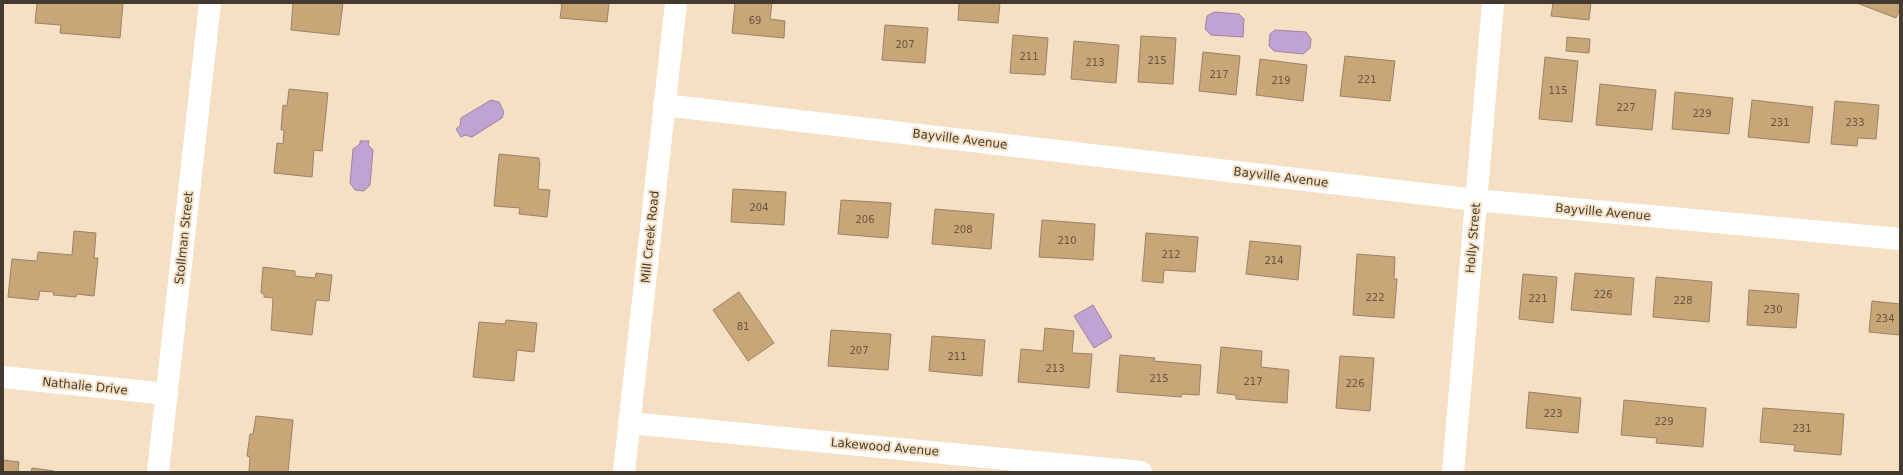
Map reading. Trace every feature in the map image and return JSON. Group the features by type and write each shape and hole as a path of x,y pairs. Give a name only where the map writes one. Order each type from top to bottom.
{"street":[{"name":"Stollman Street","path":"158,472 210,3"},
{"name":"Mill Creek Road","path":"624,472 676,3"},
{"name":"Holly Street","path":"1453,472 1493,3"},
{"name":"Bayville Avenue","path":"664,105 1476,200 1900,239"},
{"name":"Nathalie Drive","path":"3,377 167,394"},
{"name":"Lakewood Avenue","path":"630,423 1141,472"}],"shaded area":[{"path":"1214,12 1239,14 1244,19 1243,37 1211,35 1205,29 1207,16"},
{"path":"1275,30 1306,32 1311,39 1310,48 1303,54 1274,51 1269,46 1270,34"},
{"path":"491,100 499,102 504,112 502,118 472,137 465,135 461,137 456,129 460,126 461,118"},
{"path":"360,141 369,141 368,145 373,150 370,185 364,191 355,190 350,183 353,149 360,144"},
{"path":"1093,305 1112,337 1094,348 1074,316"}],"building":[{"path":"37,3 123,3 120,38 60,33 61,25 35,23"},
{"path":"293,3 343,3 339,35 291,30"},
{"path":"554,3 609,3 607,22 560,18 562,4"},
{"path":"735,3 772,3 770,19 785,21 784,38 732,33"},
{"path":"959,3 1000,3 998,23 958,20"},
{"path":"1553,3 1591,3 1589,20 1551,16"},
{"path":"1857,3 1900,3 1900,9 1896,18"},
{"path":"885,25 928,28 925,63 882,60"},
{"path":"1013,35 1048,38 1045,75 1010,73"},
{"path":"1141,36 1176,38 1173,84 1138,82"},
{"path":"1567,37 1590,39 1589,53 1566,51"},
{"path":"1074,41 1119,45 1116,83 1071,79"},
{"path":"1203,52 1240,56 1236,95 1199,91"},
{"path":"1345,56 1395,61 1390,101 1340,96"},
{"path":"1545,57 1578,61 1572,122 1539,119"},
{"path":"1260,59 1307,65 1303,101 1256,95"},
{"path":"1600,84 1656,90 1652,130 1596,125"},
{"path":"289,89 328,93 322,151 314,150 312,177 274,173 277,143 283,144 284,130 281,130 283,105 287,106"},
{"path":"1675,92 1733,98 1729,134 1672,129"},
{"path":"1752,100 1813,107 1809,143 1748,137"},
{"path":"1835,101 1879,105 1876,139 1858,138 1857,146 1831,144"},
{"path":"499,154 539,158 538,189 550,190 547,217 519,214 520,208 494,206"},
{"path":"733,189 786,192 784,225 731,222"},
{"path":"841,200 891,203 888,238 838,234"},
{"path":"935,209 994,214 991,249 932,244"},
{"path":"1042,220 1095,224 1093,260 1039,257"},
{"path":"74,231 96,233 94,258 98,258 94,296 77,294 76,297 53,295 54,292 40,291 38,300 8,297 12,259 37,261 38,252 72,255"},
{"path":"1146,233 1198,237 1195,272 1164,270 1163,283 1142,281"},
{"path":"1250,241 1301,246 1298,280 1246,274"},
{"path":"1357,254 1395,257 1394,279 1397,279 1394,318 1353,315"},
{"path":"263,267 295,271 295,276 315,278 316,273 332,275 329,301 316,300 312,335 271,330 273,298 264,297 264,294 261,293"},
{"path":"1575,273 1634,278 1631,315 1571,310"},
{"path":"1523,274 1557,277 1553,323 1519,319"},
{"path":"1656,277 1712,282 1709,322 1653,317"},
{"path":"1749,290 1799,294 1796,328 1747,325"},
{"path":"739,292 774,343 748,361 713,310"},
{"path":"1872,301 1900,304 1900,335 1869,332"},
{"path":"506,320 537,323 534,352 517,350 514,381 473,377 479,322 505,324"},
{"path":"1045,328 1074,331 1072,353 1092,354 1089,388 1018,382 1021,349 1043,351"},
{"path":"831,330 891,334 888,370 828,366"},
{"path":"932,336 985,340 982,376 929,371"},
{"path":"1221,347 1262,351 1261,367 1289,370 1287,403 1236,399 1236,395 1217,393"},
{"path":"1120,355 1155,358 1154,361 1201,365 1199,395 1182,394 1181,397 1117,392"},
{"path":"1340,356 1374,358 1370,411 1336,408"},
{"path":"1529,392 1581,398 1578,433 1526,428"},
{"path":"1624,400 1706,408 1703,447 1656,443 1657,438 1621,435"},
{"path":"1763,408 1844,414 1841,455 1794,451 1795,445 1760,442"},
{"path":"256,416 293,420 288,472 249,472 250,457 247,456 250,434 253,434"},
{"path":"3,460 19,462 18,471 25,472 3,472"},
{"path":"32,468 54,471 54,472 31,472"}]}
